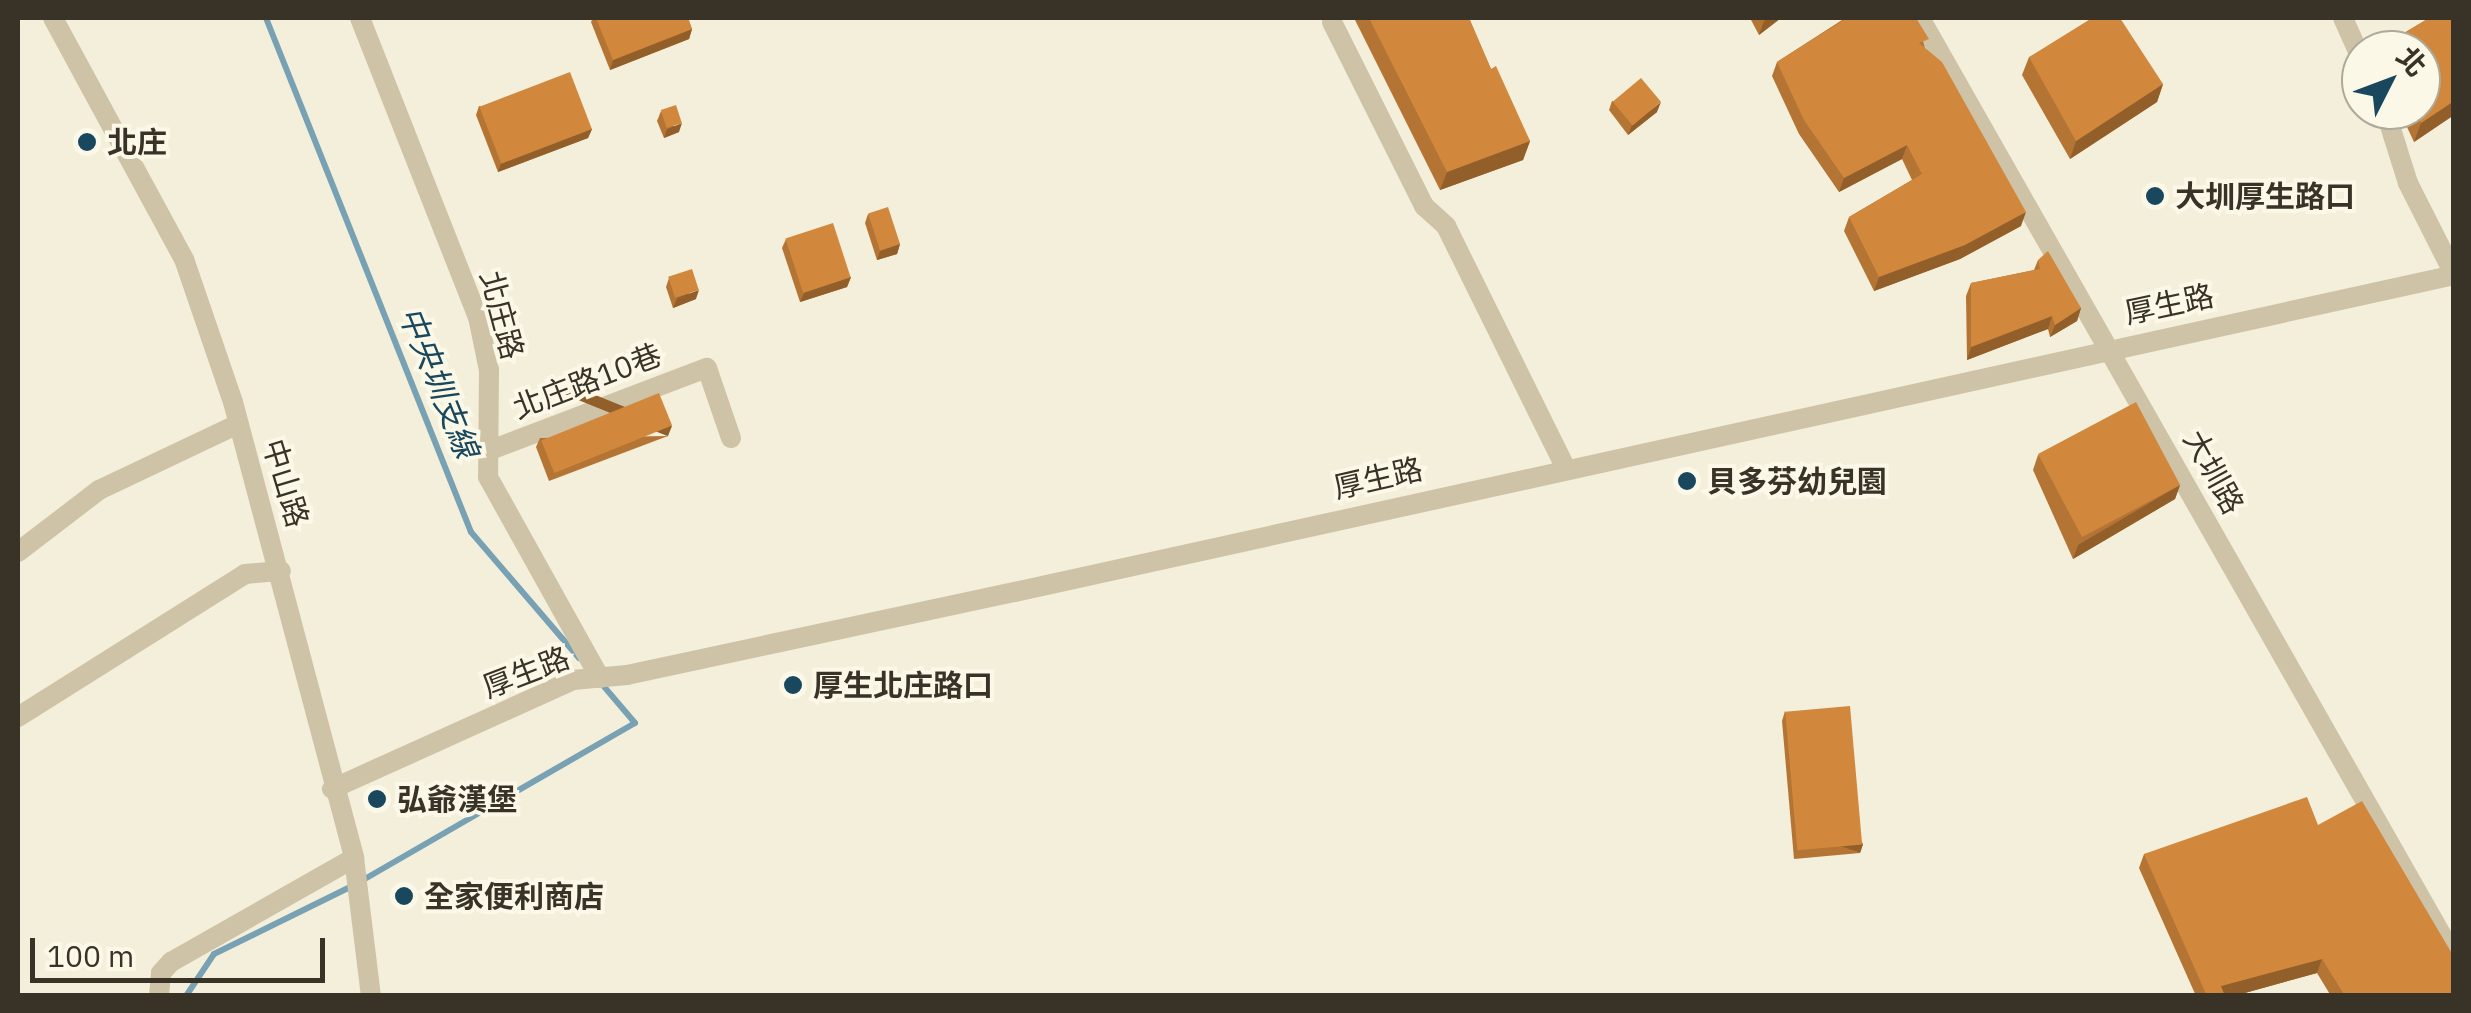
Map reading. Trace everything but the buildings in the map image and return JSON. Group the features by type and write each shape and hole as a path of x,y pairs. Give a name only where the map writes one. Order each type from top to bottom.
{"street":[{"name":"中山路","path":"53,18 184,260 238,424 281,571 332,788 354,862 371,996"},
{"name":"北庄路","path":"360,18 478,317 489,370 488,477 504,516 600,678"},
{"name":"大圳路","path":"1920,18 2454,956"},
{"path":"1332,22 1424,206 1446,226 1565,467"},
{"path":"2391,130 2408,183 2454,274"},
{"name":"厚生路","path":"332,788 573,680 600,678 2454,274"},
{"name":"北庄路10巷","path":"488,451 707,368 731,438"},
{"path":"18,552 98,490 238,424"},
{"path":"18,718 245,574 281,571"},
{"path":"159,996 160,973 171,962 354,862"}],"waterway":[{"name":"中央圳支線","path":"266,18 471,532 579,658"},
{"path":"363,880 635,723 601,683"},
{"path":"186,996 214,954 352,886"}],"place":[{"name":"北庄","path":"87,142"},
{"name":"大圳厚生路口","path":"2155,196"},
{"name":"貝多芬幼兒園","path":"1687,481"},
{"name":"厚生北庄路口","path":"793,685"},
{"name":"弘爺漢堡","path":"377,799"},
{"name":"全家便利商店","path":"404,896"}]}
